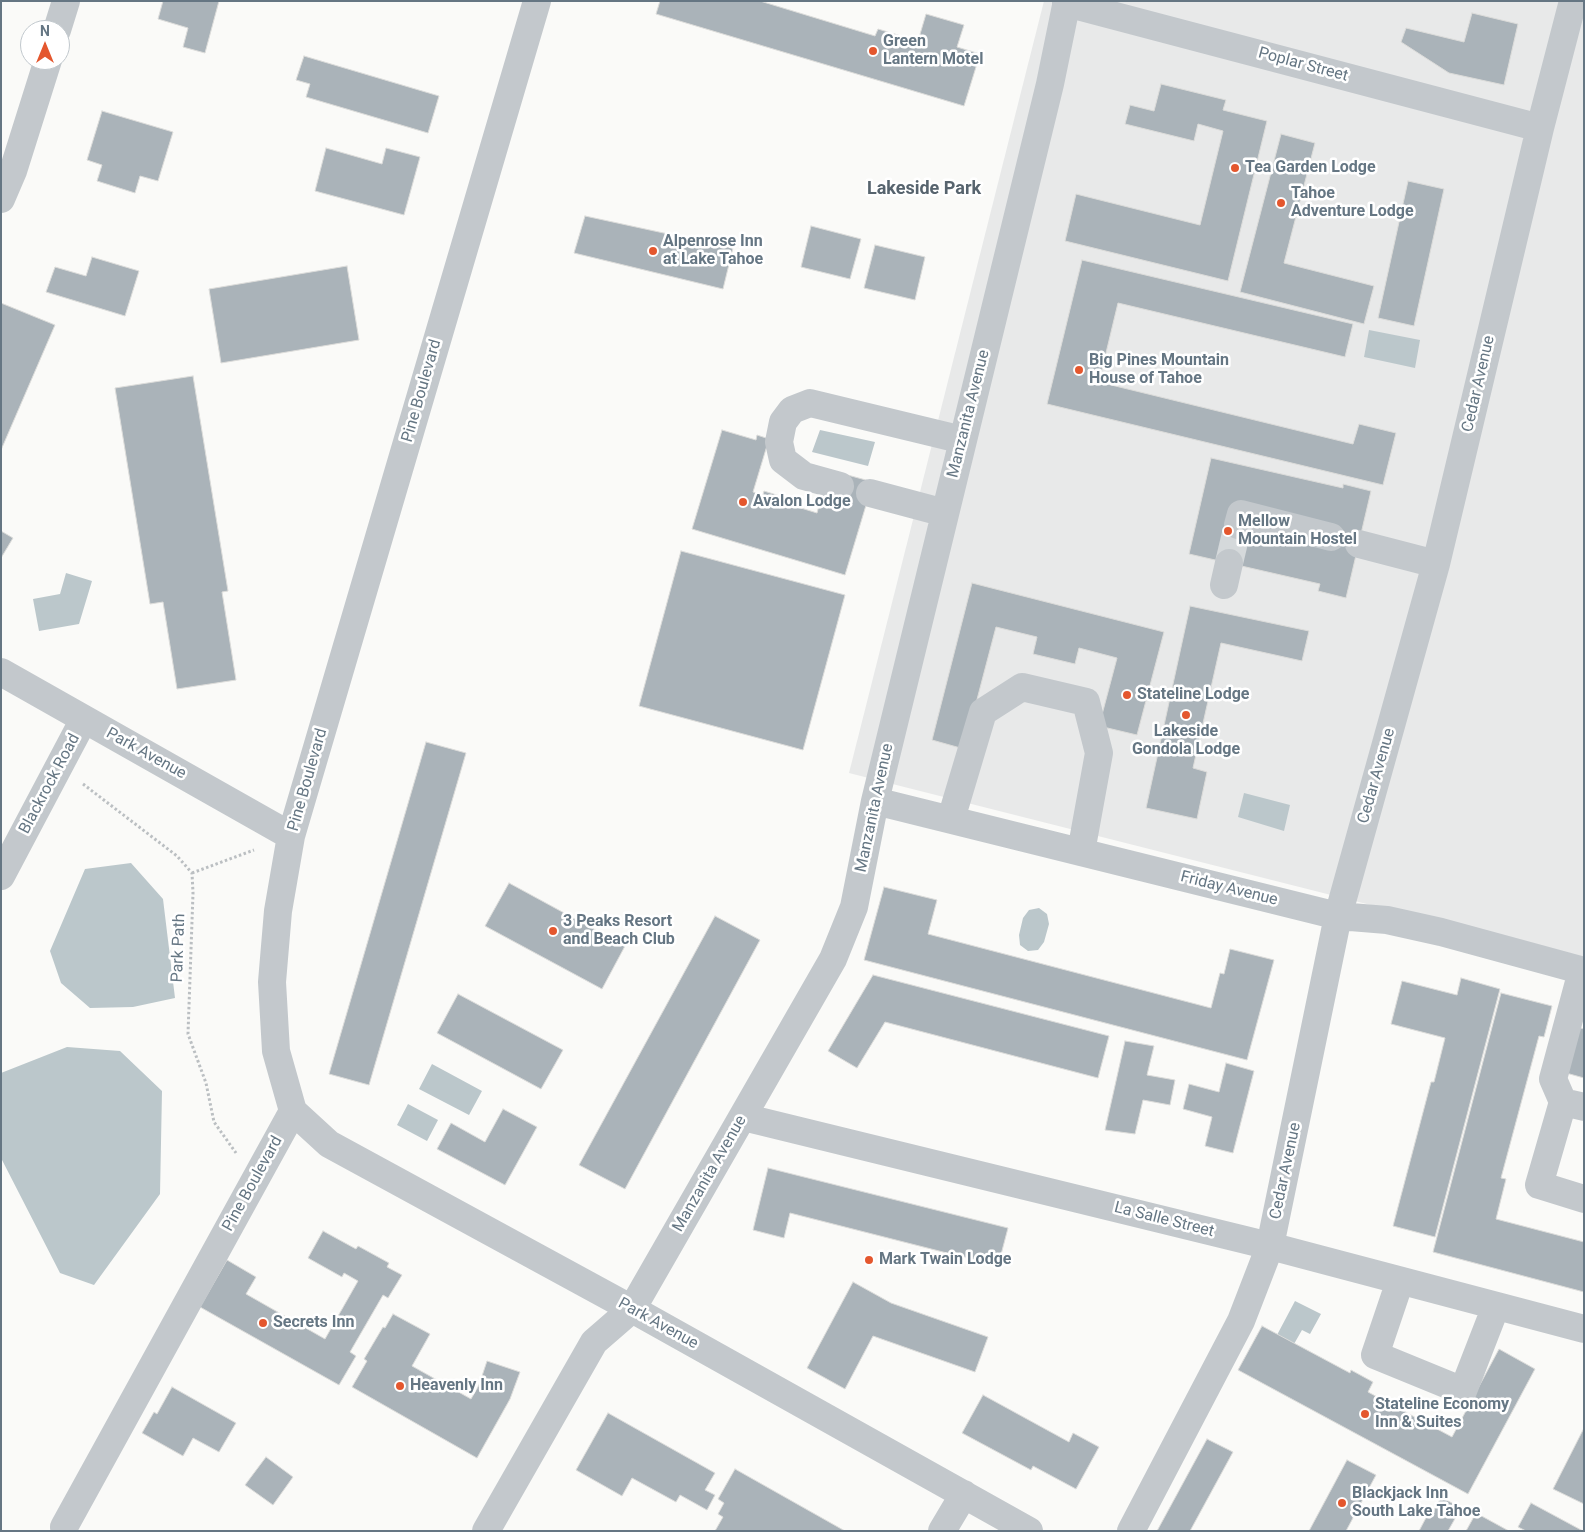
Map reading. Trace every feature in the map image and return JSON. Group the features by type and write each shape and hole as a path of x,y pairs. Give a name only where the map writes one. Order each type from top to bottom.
{"street":[{"path":"60,20 66,1"},
{"name":"Pine Boulevard","path":"64,1527 293,1110 276,1051 272,982 278,911 291,836 537,1"},
{"name":"Cedar Avenue","path":"1131,1531 1241,1321 1270,1246 1338,916 1436,564 1540,128 1573,1"},
{"name":"Poplar Street","path":"1067,2 1540,128"},
{"name":"Manzanita Avenue","path":"486,1531 594,1342 632,1309 833,959 854,907 875,801 1050,84 1067,2"},
{"path":"1,199 13,171 45,70"},
{"path":"840,486 804,476 783,460 779,442 783,422 792,410 810,403 963,440"},
{"path":"870,493 945,513"},
{"path":"1238,525 1241,514 1331,537"},
{"path":"1359,544 1436,564"},
{"name":"Park Avenue","path":"1,672 291,836"},
{"path":"951,819 983,712 1022,686 1086,702 1099,754 1081,852"},
{"name":"Blackrock Road","path":"1,876 84,719"},
{"name":"Friday Avenue","path":"875,801 1338,916 1387,920 1441,932 1583,971"},
{"path":"1583,971 1553,1079 1574,1104 1540,1186 1584,1199"},
{"name":"Park Avenue","path":"293,1110 329,1144 632,1309 1029,1531"},
{"name":"La Salle Street","path":"743,1117 1270,1246 1584,1329"},
{"path":"1400,1281 1374,1355 1463,1391 1496,1306"},
{"path":"942,1531 964,1494"}],"path":[{"path":"58,768 75,778 177,856 192,873 291,836"},
{"name":"Park Path","path":"192,873 188,1034 206,1083 214,1122 239,1156 259,1172"}],"shaded area":[{"path":"1044,1 1584,1 1584,959 849,773"},
{"path":"1369,330 1420,340 1415,368 1364,357"},
{"path":"820,430 875,442 868,466 812,452"},
{"path":"66,573 92,581 79,624 39,631 33,599 60,594"},
{"path":"1244,793 1290,805 1284,831 1238,817"},
{"path":"131,863 163,899 175,998 133,1007 90,1008 61,983 50,951 85,869"},
{"path":"1039,908 1047,914 1049,924 1044,942 1038,950 1028,951 1020,945 1019,935 1023,918 1029,910"},
{"path":"67,1047 120,1051 162,1091 160,1194 94,1285 60,1273 1,1158 1,1073"},
{"path":"432,1064 482,1091 469,1115 419,1089"},
{"path":"408,1104 438,1120 427,1141 397,1125"},
{"path":"1295,1301 1321,1314 1310,1334 1302,1330 1294,1344 1277,1335"}],"building":[{"path":"163,1 219,1 205,53 183,47 188,28 158,19"},
{"name":"Green Lantern Motel","path":"660,1 760,1 875,36 878,29 918,41 926,14 964,25 957,47 980,54 964,106 656,14"},
{"path":"1472,13 1518,24 1504,85 1449,73 1401,42 1406,28 1464,42"},
{"path":"304,56 439,96 428,133 306,97 310,84 296,80"},
{"name":"Tea Garden Lodge","path":"1161,84 1226,100 1223,110 1267,121 1228,281 1065,241 1076,194 1200,225 1223,131 1198,124 1194,141 1125,124 1130,105 1154,111"},
{"path":"102,111 173,132 158,181 140,176 135,193 97,181 102,165 87,160"},
{"name":"Tahoe Adventure Lodge","path":"1281,134 1315,143 1284,263 1374,286 1364,324 1240,292"},
{"path":"326,148 382,164 386,148 420,157 404,215 315,191"},
{"path":"1408,181 1444,189 1414,326 1378,318"},
{"name":"Alpenrose Inn at Lake Tahoe","path":"585,216 733,248 723,289 574,253"},
{"path":"811,226 861,239 850,279 801,267"},
{"path":"875,245 925,257 915,300 864,288"},
{"path":"92,257 139,271 125,316 46,292 55,267 86,276"},
{"name":"Big Pines Mountain House of Tahoe","path":"1082,260 1353,324 1345,357 1118,303 1099,382 1353,444 1359,424 1396,433 1383,485 1047,404"},
{"path":"347,266 359,340 221,363 209,289"},
{"path":"1,303 55,325 1,450"},
{"path":"193,376 228,591 222,592 236,680 177,689 163,602 150,604 115,388"},
{"name":"Avalon Lodge","path":"722,430 756,440 757,435 769,439 753,492 763,495 764,491 786,498 785,503 817,513 820,501 834,505 844,474 873,482 845,575 692,529"},
{"name":"Mellow Mountain Hostel","path":"1211,458 1343,488 1343,484 1371,491 1346,598 1318,591 1320,584 1189,554"},
{"path":"1,531 13,538 1,558"},
{"path":"681,551 845,595 803,750 639,706"},
{"name":"Stateline Lodge","path":"972,583 1164,632 1137,735 1099,726 1117,658 1079,648 1075,664 1033,654 1037,637 996,627 964,749 932,740"},
{"name":"Lakeside Gondola Lodge","path":"1190,606 1309,631 1302,661 1221,643 1193,768 1207,772 1197,819 1146,808"},
{"path":"426,742 466,753 369,1085 329,1074"},
{"path":"509,883 625,946 602,989 485,926"},
{"path":"884,887 937,900 928,934 1211,1008 1220,973 1224,974 1230,949 1274,960 1247,1060 864,960"},
{"path":"715,916 760,940 625,1189 579,1165"},
{"path":"873,975 1109,1036 1098,1078 885,1022 857,1068 828,1051"},
{"path":"1461,978 1500,989 1435,1237 1393,1226 1431,1082 1434,1082 1445,1038 1391,1024 1402,981 1457,995"},
{"path":"1501,993 1552,1006 1544,1037 1539,1036 1501,1178 1506,1179 1496,1219 1584,1242 1584,1292 1433,1252"},
{"path":"458,994 563,1050 541,1089 437,1033"},
{"path":"1571,1025 1584,1029 1584,1078 1559,1071"},
{"path":"1125,1041 1154,1046 1147,1075 1175,1080 1170,1105 1143,1100 1135,1134 1105,1130"},
{"path":"1226,1063 1254,1071 1233,1153 1205,1146 1212,1117 1183,1109 1189,1084 1219,1092"},
{"path":"503,1109 537,1127 505,1185 437,1149 451,1123 485,1142"},
{"path":"768,1168 1008,1228 998,1266 790,1213 784,1238 753,1230"},
{"name":"Secrets Inn","path":"323,1231 356,1249 358,1246 389,1263 387,1267 402,1275 388,1298 383,1295 350,1352 356,1356 339,1385 200,1307 227,1260 256,1277 246,1294 325,1339 358,1281 344,1273 342,1277 308,1258"},
{"path":"853,1282 891,1303 988,1337 975,1372 873,1336 845,1389 807,1368"},
{"name":"Heavenly Inn","path":"393,1314 430,1334 412,1366 471,1399 479,1385 487,1361 520,1372 510,1399 477,1458 352,1387 367,1361 364,1359"},
{"name":"Stateline Economy Inn & Suites","path":"1262,1326 1350,1373 1351,1370 1373,1382 1368,1392 1452,1437 1499,1349 1535,1369 1468,1494 1238,1370"},
{"path":"172,1387 236,1423 219,1452 193,1438 183,1456 142,1433 154,1412 157,1414"},
{"path":"983,1395 1069,1442 1073,1433 1099,1447 1076,1489 1033,1466 1031,1470 962,1433"},
{"path":"608,1413 715,1473 705,1490 715,1495 707,1510 680,1495 676,1502 632,1478 622,1496 576,1470"},
{"path":"1584,1428 1584,1504 1553,1489"},
{"path":"1207,1439 1233,1452 1190,1531 1157,1531"},
{"path":"266,1457 293,1477 273,1505 245,1485"},
{"name":"Blackjack Inn South Lake Tahoe","path":"1347,1460 1376,1475 1346,1531 1309,1531"},
{"path":"735,1469 845,1531 715,1531 723,1517 718,1514 724,1503 718,1499"},
{"path":"1441,1497 1461,1508 1448,1531 1419,1531 1428,1514 1431,1516"},
{"path":"1531,1503 1583,1531 1526,1531 1518,1527"},
{"path":"1476,1513 1509,1531 1466,1531"}],"tunnel":[{"path":"1229,563 1238,525"}],"place":[{"name":"Green Lantern Motel","path":"873,51"},
{"name":"Tea Garden Lodge","path":"1235,168"},
{"name":"Tahoe Adventure Lodge","path":"1281,203"},
{"name":"Alpenrose Inn at Lake Tahoe","path":"653,251"},
{"name":"Big Pines Mountain House of Tahoe","path":"1079,370"},
{"name":"Avalon Lodge","path":"743,502"},
{"name":"Mellow Mountain Hostel","path":"1228,531"},
{"name":"Stateline Lodge","path":"1127,695"},
{"name":"Lakeside Gondola Lodge","path":"1186,715"},
{"name":"3 Peaks Resort and Beach Club","path":"553,931"},
{"name":"Mark Twain Lodge","path":"869,1260"},
{"name":"Secrets Inn","path":"263,1323"},
{"name":"Heavenly Inn","path":"400,1386"},
{"name":"Stateline Economy Inn & Suites","path":"1365,1414"},
{"name":"Blackjack Inn South Lake Tahoe","path":"1342,1503"}],"district":[{"name":"Lakeside Park","path":"924,189"}]}
